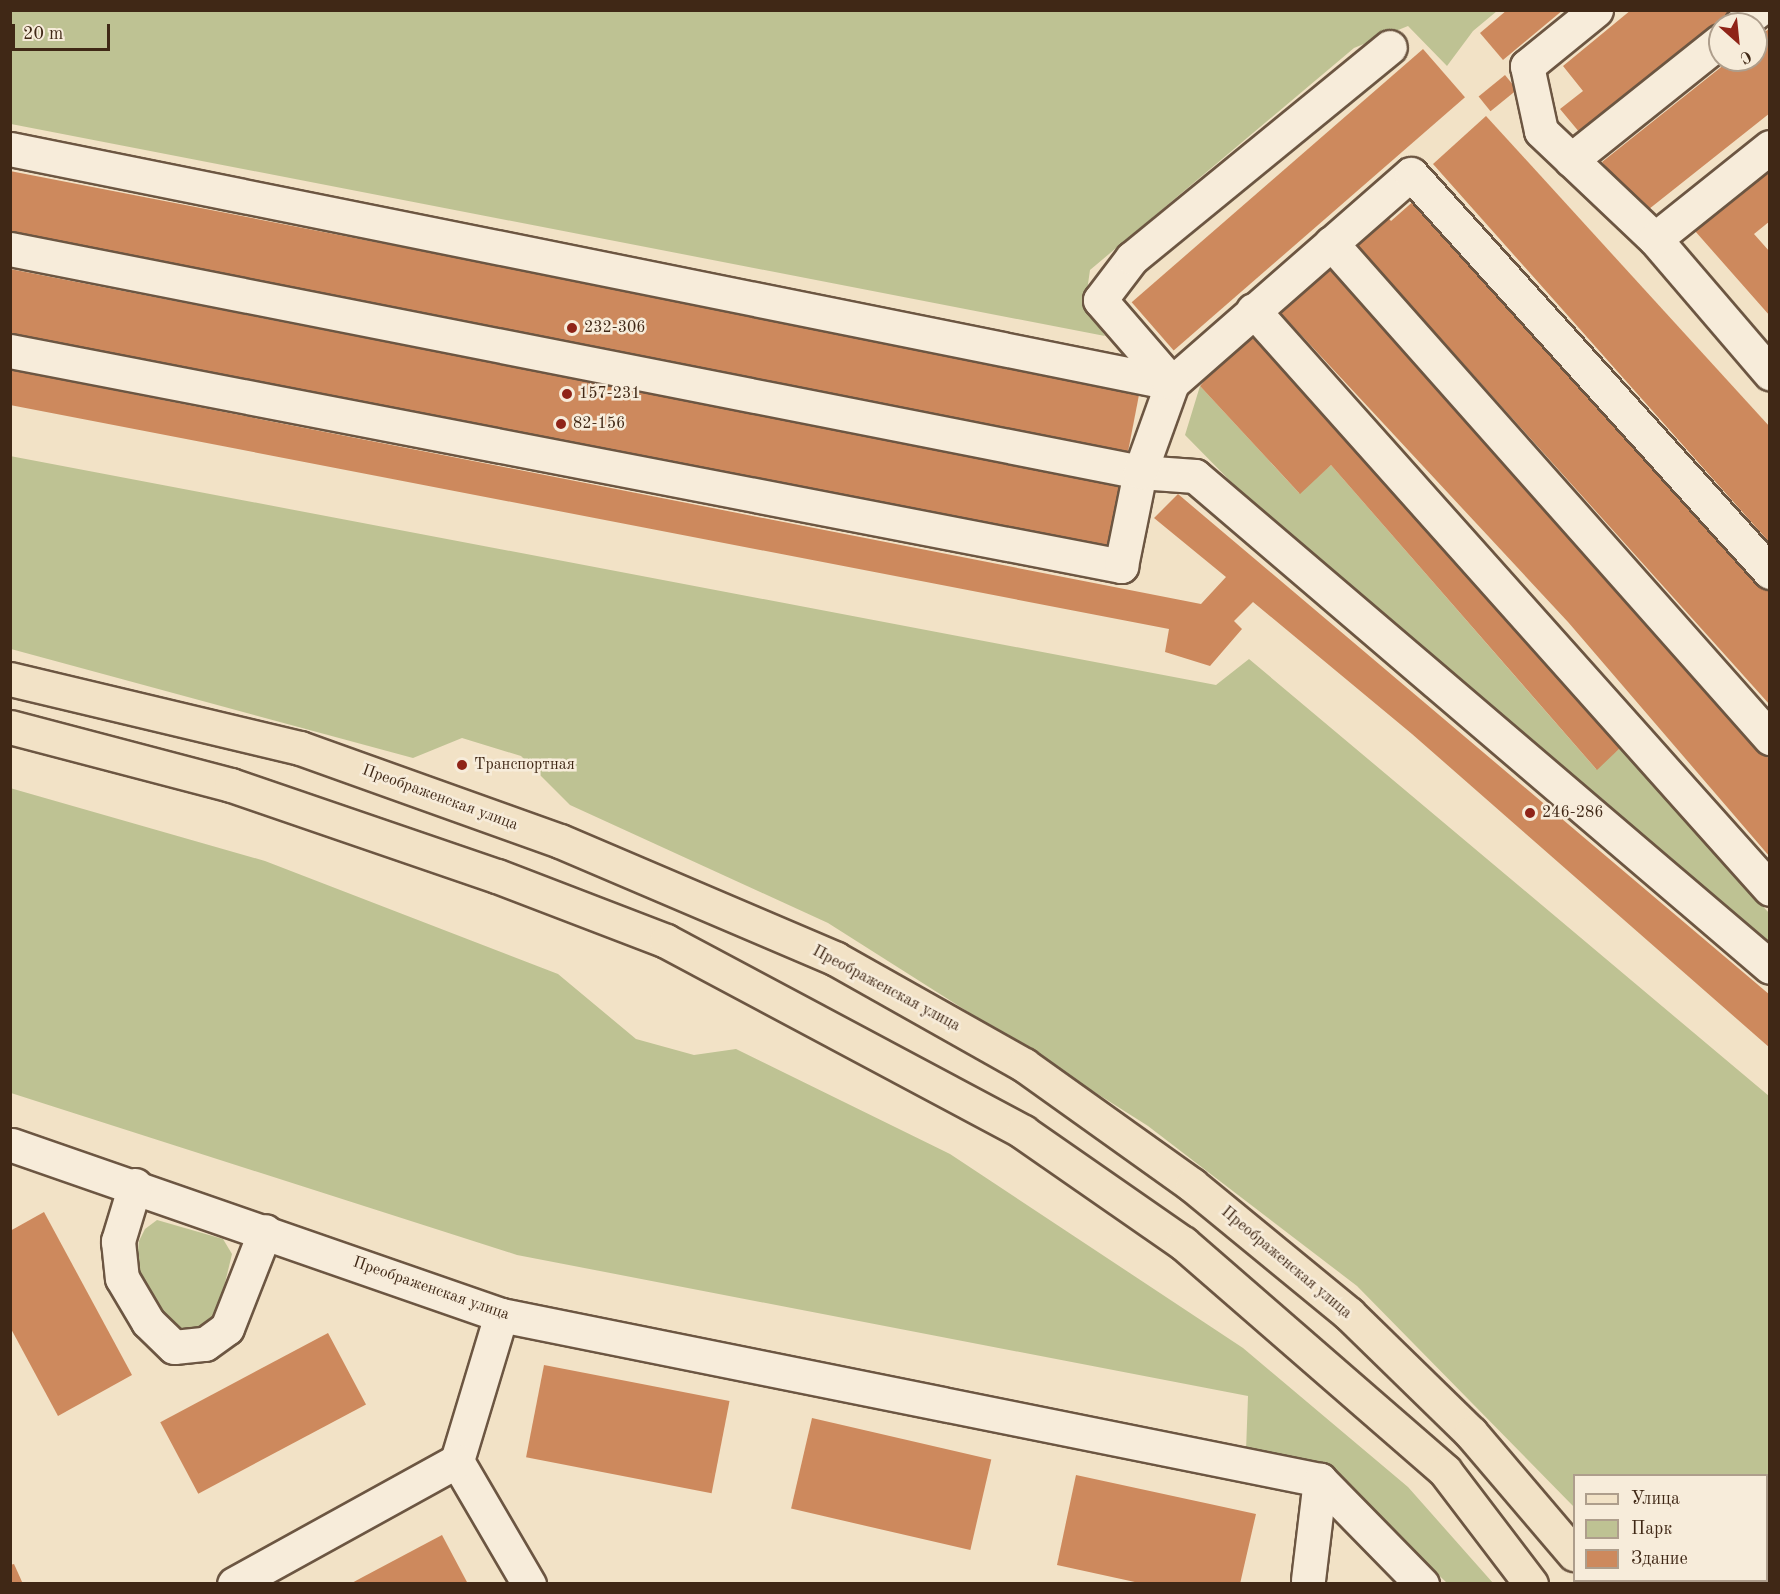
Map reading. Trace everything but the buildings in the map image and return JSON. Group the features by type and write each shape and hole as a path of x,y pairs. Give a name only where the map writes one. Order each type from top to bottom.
{"main road":[{"name":"Преображенская улица","path":"10,679 300,748 560,841 837,959 1024,1065 1192,1185 1357,1322 1471,1433 1573,1552"},
{"path":"10,727 231,785 497,876 666,941 1023,1132 1183,1243 1445,1471 1531,1584"}],"street":[{"path":"1596,10 1527,66 1541,131 1655,239 1770,373"},
{"path":"1172,383 1100,300 1132,258 1390,47"},
{"path":"1571,160 1708,51"},
{"path":"1655,239 1770,147"},
{"path":"10,149 1172,383"},
{"path":"10,351 1121,566 1140,472 1172,383 1411,174 1770,572"},
{"path":"1331,243 1770,738"},
{"path":"10,249 1140,472 1195,476 1770,967"},
{"path":"1253,310 1770,889"},
{"name":"Преображенская улица","path":"12,1145 135,1185 501,1315 1320,1480"},
{"path":"135,1185 118,1241 122,1278 148,1322 174,1347 205,1344 226,1328 265,1231"},
{"path":"234,1584 457,1461 501,1315"},
{"path":"457,1461 529,1584"},
{"path":"1308,1580 1320,1480"},
{"path":"1320,1480 1422,1584"}],"green space":[{"path":"10,11 1497,11 1473,31 1447,66 1408,26 1354,48 1090,270 1085,305 1105,336 11,124"},
{"path":"1200,386 1299,493 1331,465 1596,769 1620,748 1769,913 1769,953 1298,550 1185,435"},
{"path":"10,456 1216,685 1249,659 1769,1096 1769,1583 1706,1582 1768,1582 1768,1474 1573,1474 1573,1506 1357,1286 1148,1126 828,923 570,805 521,756 462,738 413,758 11,649"},
{"path":"10,788 265,861 558,974 636,1039 694,1055 736,1049 950,1154 1243,1348 1408,1487 1493,1583 1447,1583 1323,1465 1246,1451 1248,1396 517,1255 11,1093"},
{"path":"157,1220 223,1239 232,1254 218,1312 207,1326 193,1334 171,1327 136,1267 139,1241 145,1229"}],"place":[{"name":"232-306","path":"572,328"},
{"name":"157-231","path":"567,394"},
{"name":"82-156","path":"561,424"},
{"name":"Транспортная","path":"462,765"},
{"name":"246-286","path":"1530,813"}]}
